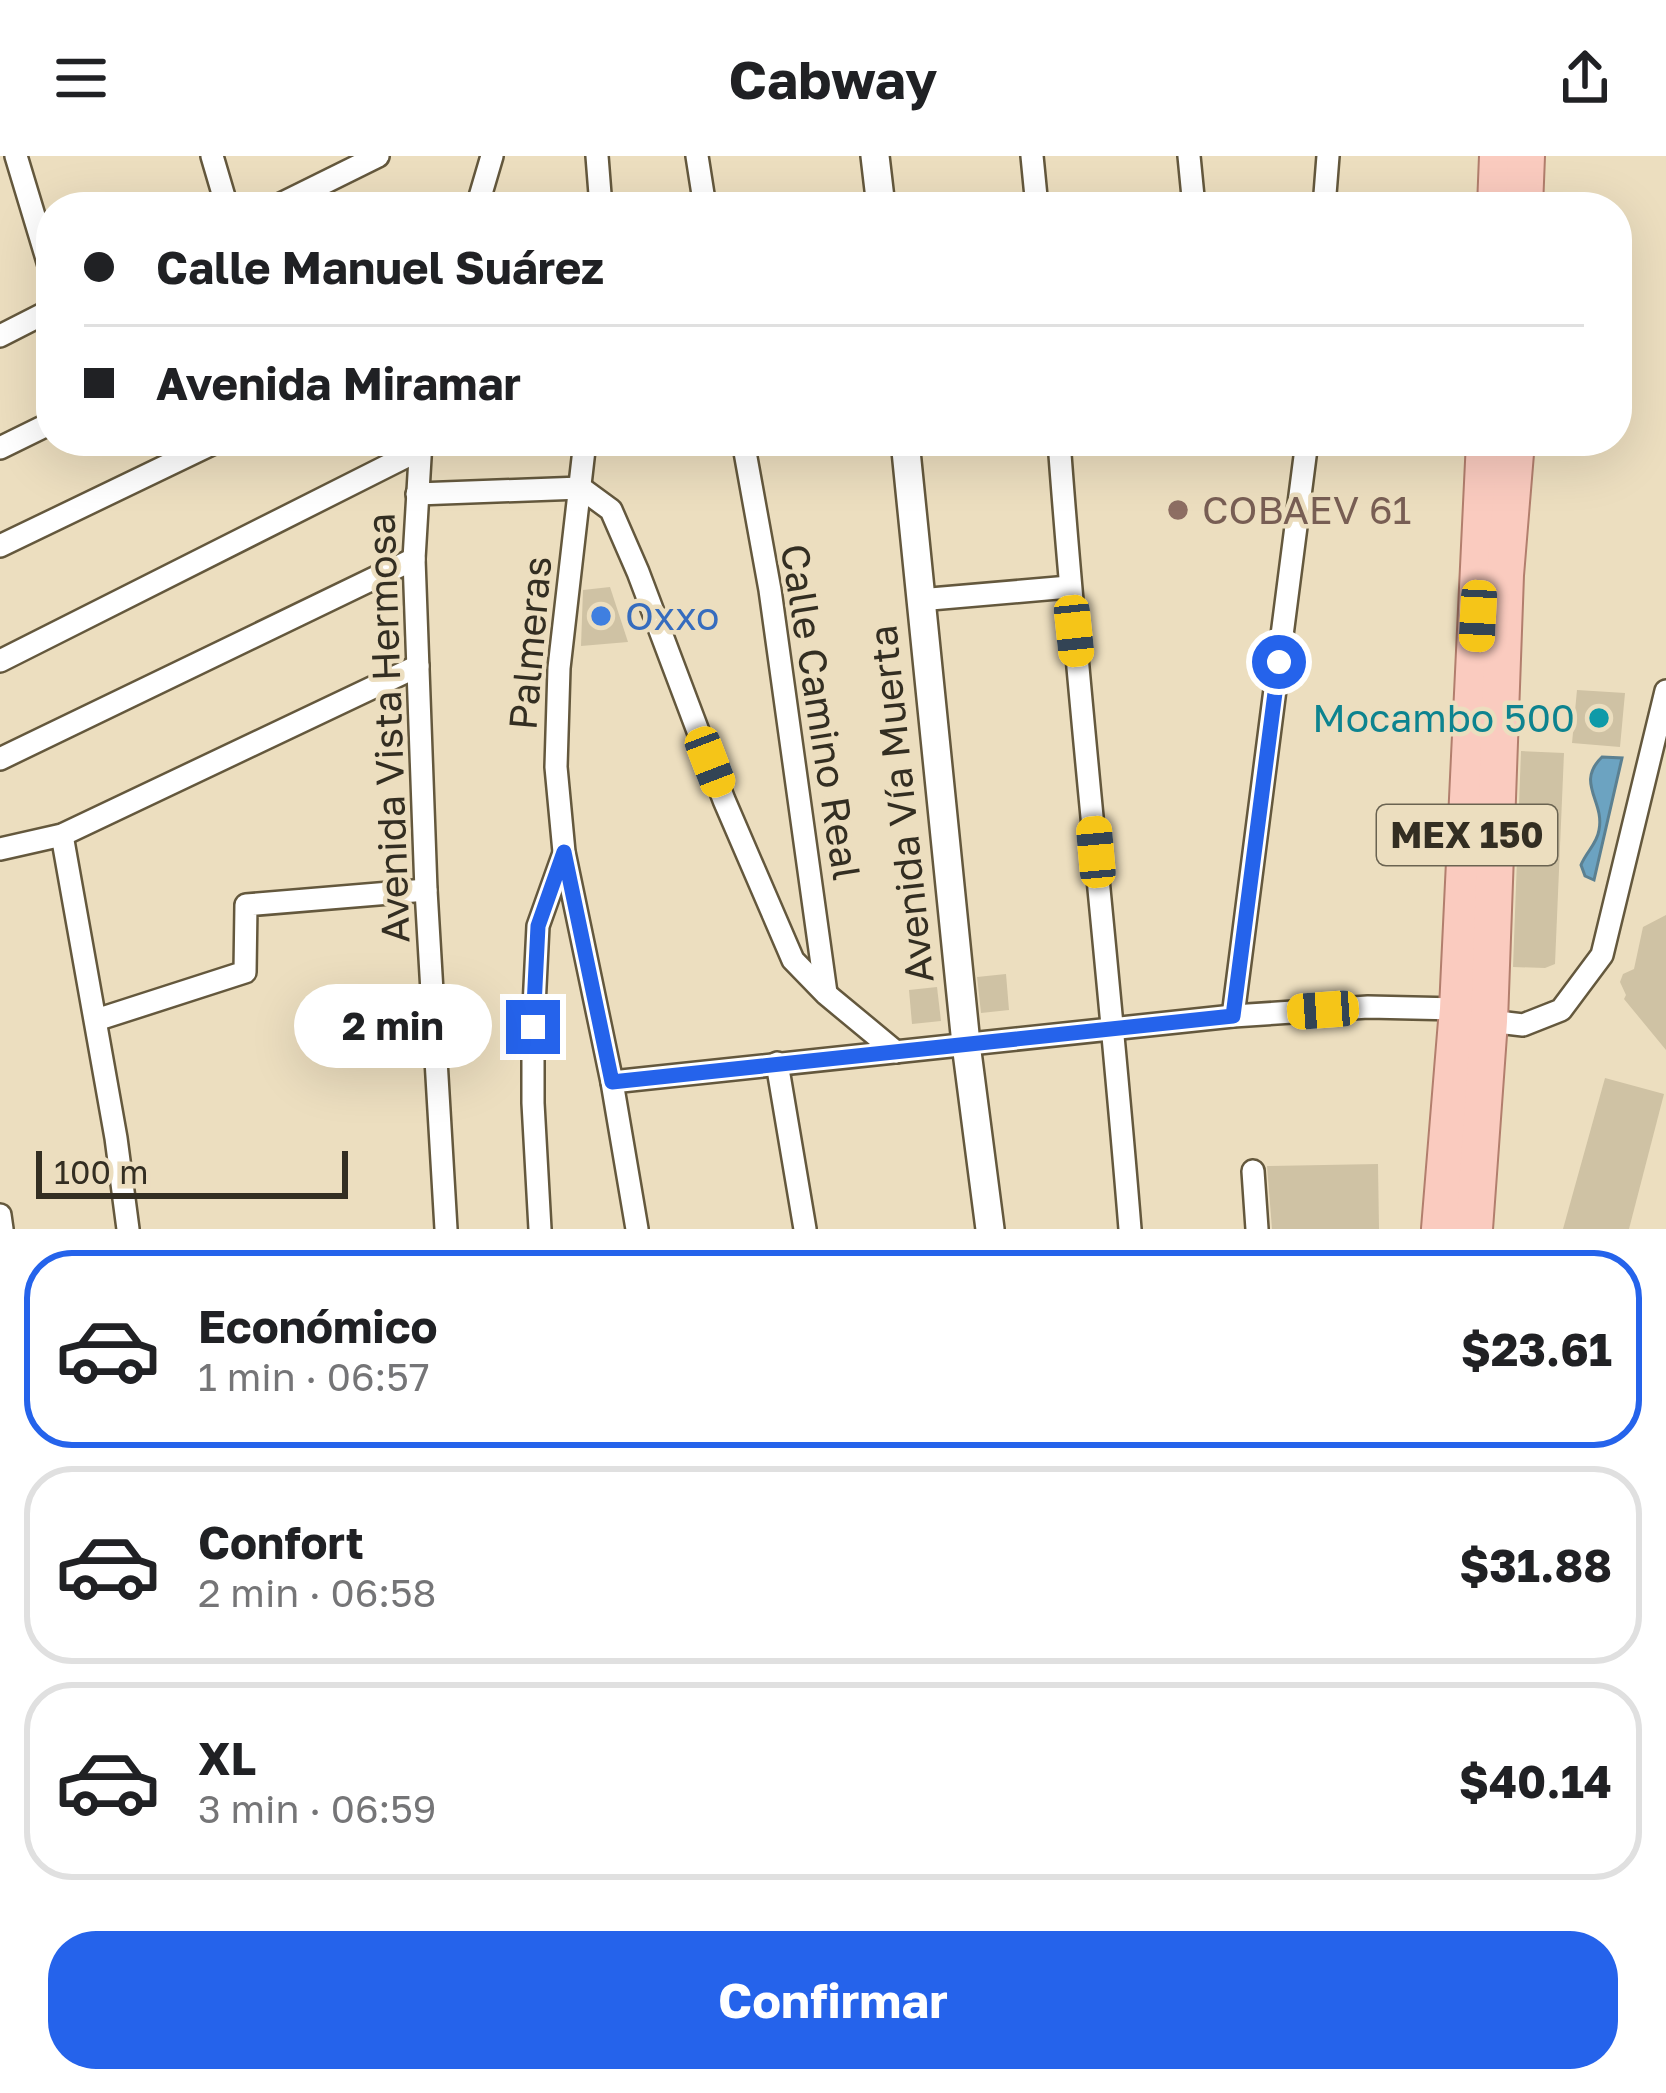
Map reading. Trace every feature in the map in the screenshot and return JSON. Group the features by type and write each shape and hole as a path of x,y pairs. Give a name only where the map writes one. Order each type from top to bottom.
{"main road":[{"path":"1497,192 1498,156"},
{"path":"1525,192 1526,156"},
{"name":"MEX 150","path":"1474,1229 1485,456"},
{"name":"MEX 150","path":"1440,1229 1474,1015 1515,456"}],"street":[{"path":"16,156 36,222"},
{"path":"212,156 223,192"},
{"path":"305,192 378,156"},
{"path":"481,192 492,156"},
{"path":"597,156 600,192"},
{"path":"697,156 703,192"},
{"path":"875,156 879,192"},
{"path":"1032,156 1036,192"},
{"path":"1189,156 1193,192"},
{"path":"1325,192 1328,156"},
{"path":"0,336 36,318"},
{"path":"0,448 36,430"},
{"path":"0,546 187,456"},
{"path":"0,662 401,456"},
{"name":"Avenida Vista Hermosa","path":"419,456 414,559 426,890 446,1229"},
{"name":"Palmeras","path":"584,456 559,668 556,767 564,852 637,1229"},
{"name":"Calle Camino Real","path":"746,456 770,590 826,994"},
{"name":"Avenida Vía Muerta","path":"905,456 966,1044 990,1229"},
{"path":"1060,456 1130,1229"},
{"path":"1233,1016 1305,456"},
{"path":"417,494 581,488 611,510 724,800 793,960 896,1052"},
{"path":"0,759 414,559"},
{"path":"919,599 1070,587"},
{"path":"0,849 62,835 418,666"},
{"path":"612,1082 1233,1016 1368,1007 1474,1015 1523,1025 1561,1010 1602,955 1666,691"},
{"path":"62,835 128,1229"},
{"path":"540,1229 533,1103 538,926 564,852"},
{"path":"96,1020 245,972 247,905 426,890"},
{"path":"777,1063 805,1229"},
{"path":"1253,1171 1257,1229"},
{"path":"0,1215 2,1229"}],"water":[{"path":"1602,757 1622,758 1594,880 1585,876 1581,865 1599,830 1591,775"}],"building":[{"name":"Oxxo","path":"610,587 628,642 581,646 583,590"},
{"name":"Mocambo 500","path":"1577,690 1625,693 1620,747 1572,743"},
{"path":"1521,751 1564,753 1555,964 1545,968 1513,967"},
{"path":"1666,915 1666,1050 1624,999 1620,982 1623,974 1634,969 1643,927"},
{"path":"1006,974 1009,1010 981,1013 977,977"},
{"path":"937,987 941,1021 912,1024 909,990"},
{"path":"1605,1078 1664,1094 1629,1229 1563,1229"},
{"path":"1378,1164 1379,1229 1272,1229 1267,1166"}],"place":[{"name":"COBAEV 61","path":"1178,510"},
{"name":"Oxxo","path":"601,616"},
{"name":"Mocambo 500","path":"1599,718"}],"route":[{"path":"533,1027 538,926 564,852 612,1082 1233,1016 1279,662"}]}
